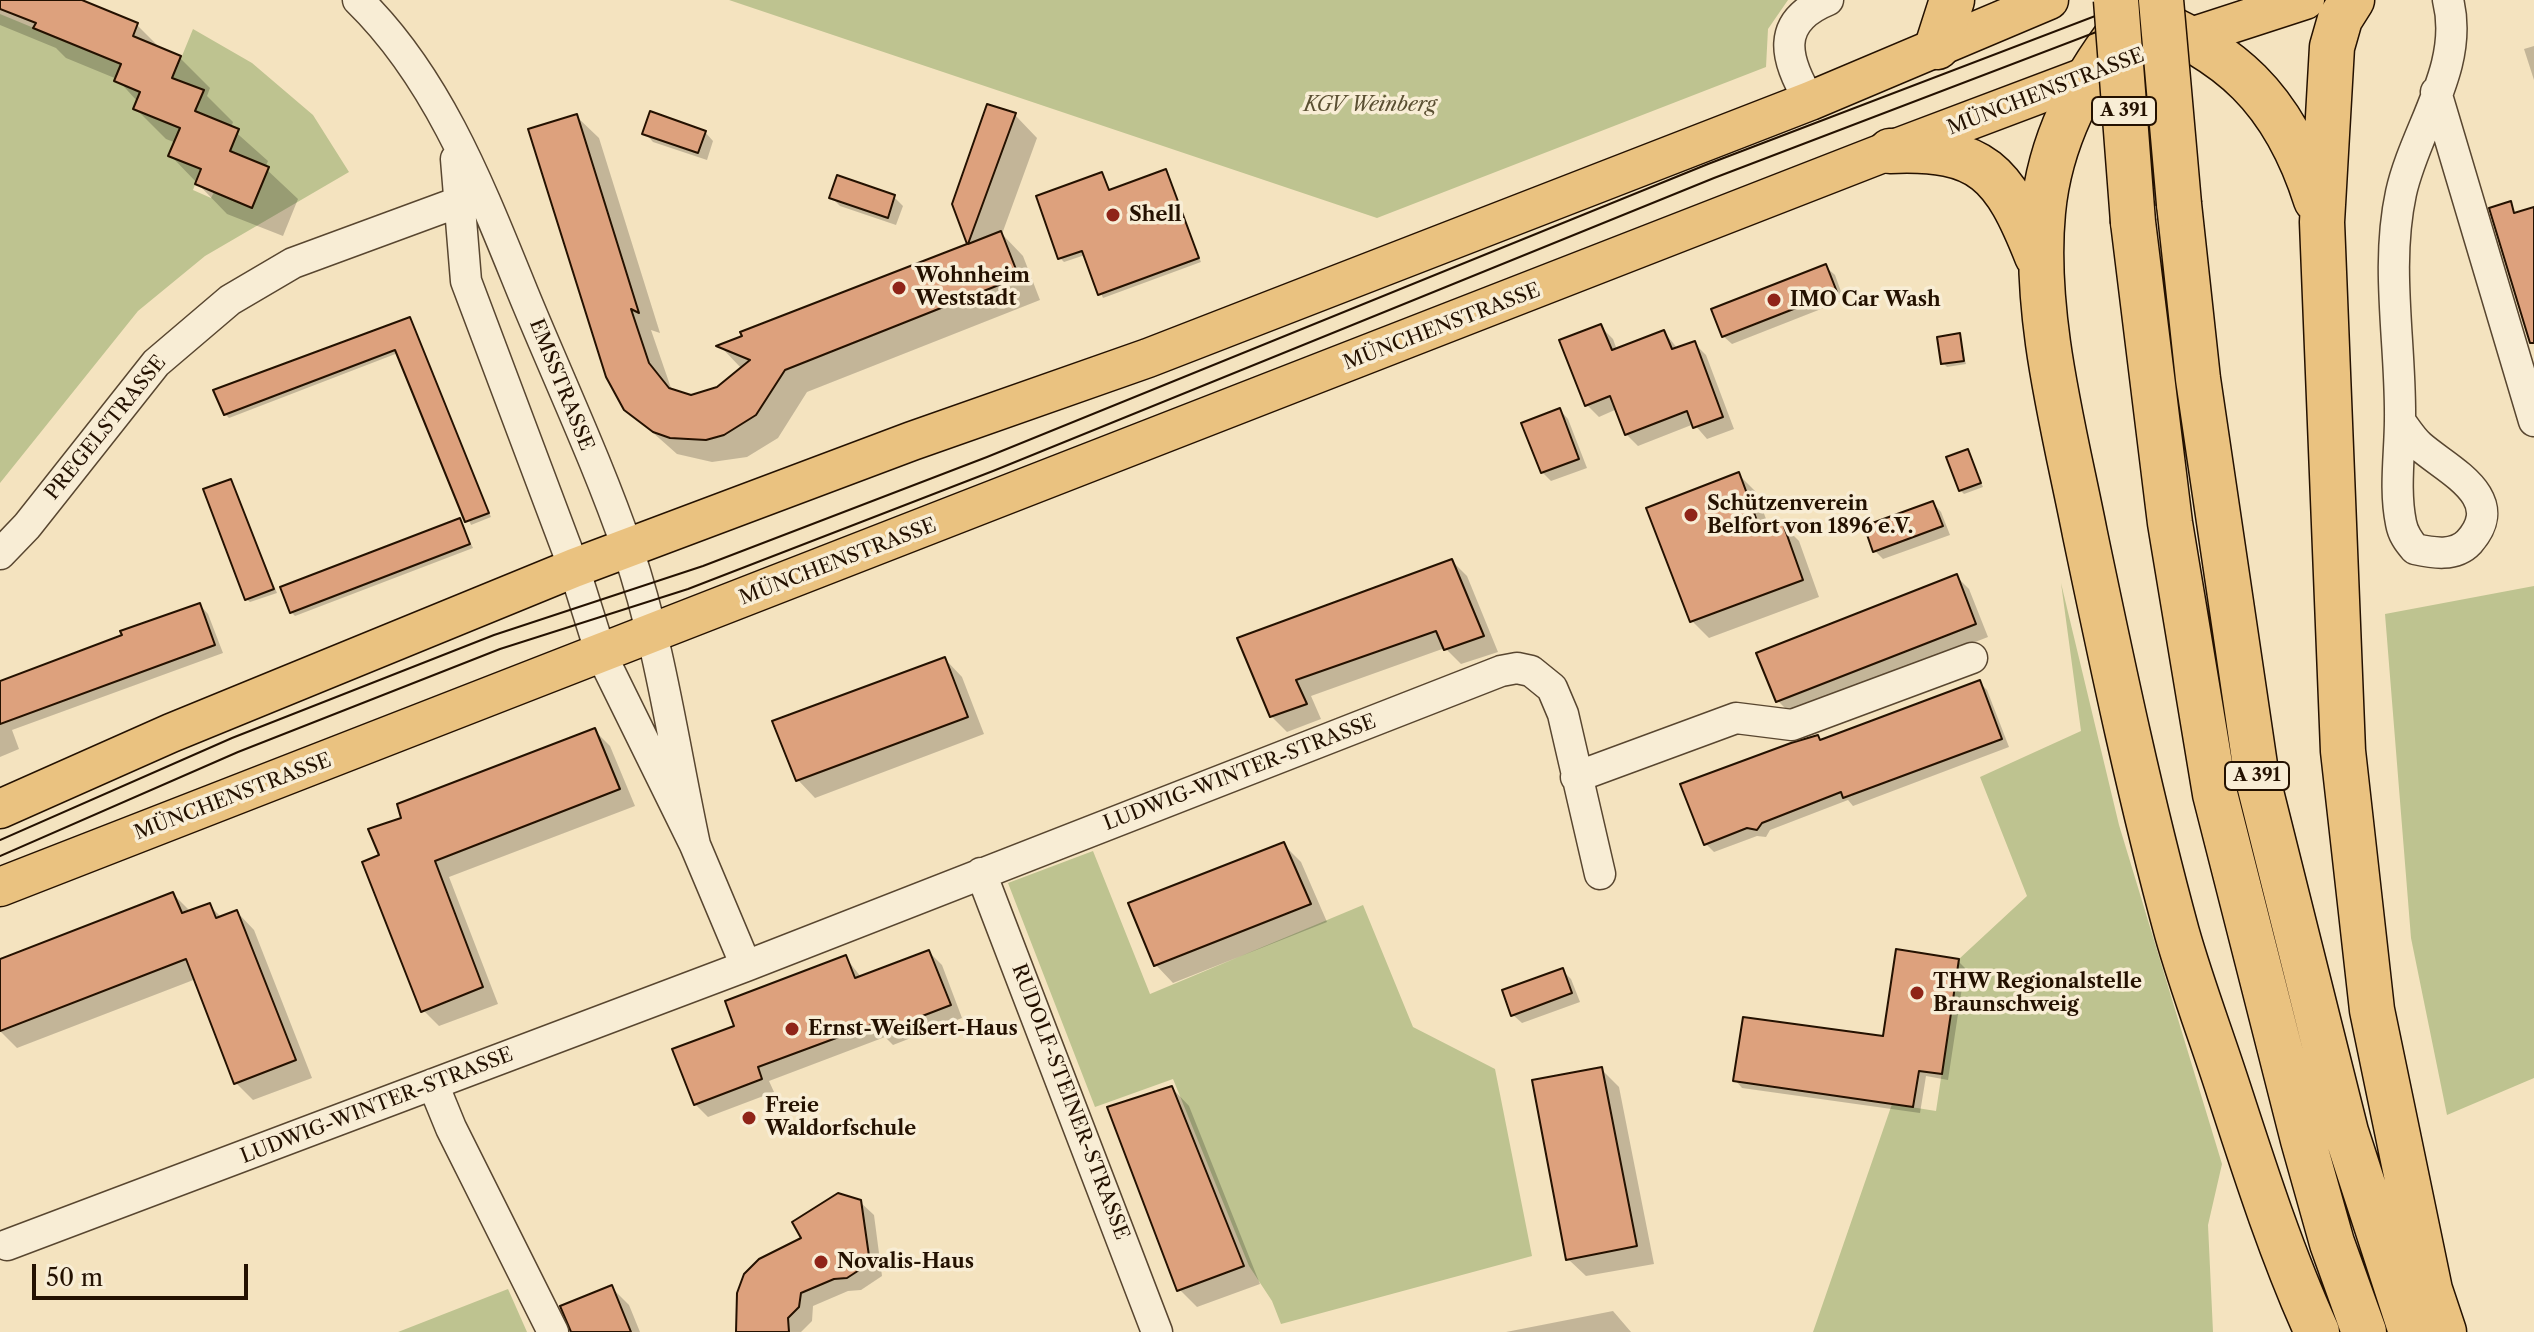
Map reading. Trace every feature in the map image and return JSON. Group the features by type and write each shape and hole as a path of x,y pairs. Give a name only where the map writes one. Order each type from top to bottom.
{"highway":[{"path":"1937,47 1952,0"},
{"path":"2352,0 2340,19 2332,47 2322,222 2345,766 2372,1010 2426,1275 2444,1332"},
{"path":"2317,1332 2249,1152 2171,908 2115,678 2059,402 2040,262 2043,208 2064,122 2087,77 2134,3 2191,37 2248,81 2278,113 2303,160 2322,222"},
{"name":"A 391","path":"2134,3 2179,204 2198,379 2256,772 2346,1132 2411,1332"},
{"name":"A 391","path":"2134,3 2133,222 2170,523 2215,794 2299,1126 2332,1243 2364,1332"},
{"path":"1890,151 1954,153 1986,170 2021,216 2040,262"}],"main road":[{"path":"0,809 171,733 574,568 897,447 1148,358 1810,101 2049,0"},
{"name":"MÜNCHENSTRASSE","path":"0,887 1890,151 2286,2"}],"street":[{"name":"EMSSTRASSE","path":"358,0 409,60 437,104 455,142 470,198 627,549 652,634"},
{"path":"1810,101 1794,75 1789,43 1800,17 1810,7 1828,0"},
{"path":"2400,421 2395,279 2400,196 2410,157 2453,46 2448,0"},
{"path":"2436,92 2534,421"},
{"name":"EMSSTRASSE","path":"470,198 466,281 574,568"},
{"name":"PREGELSTRASSE","path":"0,554 27,526 156,363 206,319 256,282 293,263 470,198"},
{"path":"574,568 601,654 695,845 746,966"},
{"path":"652,634 695,845"},
{"path":"1576,777 1736,718 1792,725 1972,658"},
{"name":"LUDWIG-WINTER-STRASSE","path":"7,1245 746,966 1471,683 1517,668 1531,671 1552,688 1563,714 1600,874"},
{"name":"RUDOLF-STEINER-STRASSE","path":"981,873 1157,1332"},
{"path":"433,1084 451,1128 553,1332"}],"green space":[{"name":"KGV Weinberg","path":"729,0 1788,0 1768,29 1766,67 1377,218"},
{"path":"0,14 121,64 115,81 140,92 134,109 180,128 168,156 201,169 193,190 211,198 214,192 252,207 269,167 230,151 239,129 195,111 203,90 173,78 193,29 252,63 313,115 349,172 205,256 138,311 0,483"},
{"path":"2061,583 2119,825 2222,1164 2208,1225 2213,1332 1813,1332 1892,1104 1936,1111 1959,959 2027,896 1980,777 2081,731"},
{"path":"2534,586 2534,1078 2447,1115 2411,938 2385,614"},
{"path":"1093,851 1150,994 1363,905 1413,1027 1495,1069 1532,1256 1281,1324 1272,1301 1249,1266 1173,1079 1095,1107 1008,883"},
{"path":"508,1289 527,1332 398,1332"}],"building":[{"path":"0,0 82,0 138,23 133,36 181,56 172,78 204,90 195,111 239,129 230,151 269,167 252,208 195,184 201,169 168,156 180,128 133,109 140,92 114,81 121,64 33,28 36,23 0,9"},
{"name":"Wohnheim Weststadt","path":"987,104 1016,113 968,244 1001,231 1019,277 785,370 756,415 724,435 706,440 670,438 653,432 624,410 606,377 528,129 577,114 639,313 631,309 649,363 669,388 691,395 717,387 750,360 716,346 742,336 740,332 967,244 952,204"},
{"path":"650,111 706,131 698,153 642,134"},
{"name":"Shell","path":"1166,169 1199,258 1098,295 1082,251 1058,259 1036,196 1102,172 1109,190"},
{"path":"837,175 895,195 888,218 829,198"},
{"path":"2511,201 2514,213 2534,207 2534,343 2530,343 2489,208"},
{"name":"IMO Car Wash","path":"1826,264 1837,292 1722,337 1711,309"},
{"path":"410,317 489,513 465,522 395,350 224,415 213,390"},
{"path":"1601,324 1612,350 1664,330 1672,349 1695,341 1723,417 1693,428 1687,411 1625,435 1610,396 1585,406 1559,340"},
{"path":"1960,333 1964,361 1941,364 1937,337"},
{"path":"1560,408 1579,459 1541,473 1521,423"},
{"path":"1968,449 1981,483 1959,491 1946,457"},
{"path":"1739,472 1760,529 1782,521 1803,580 1690,622 1646,508"},
{"path":"231,479 274,589 245,600 203,489"},
{"path":"1933,501 1943,526 1873,552 1864,526"},
{"path":"460,518 470,544 290,613 280,587"},
{"path":"1452,559 1484,636 1444,650 1436,631 1296,680 1307,704 1270,717 1237,638"},
{"path":"1957,574 1976,624 1776,702 1756,653"},
{"path":"200,603 215,645 0,724 0,681 122,635 120,631"},
{"path":"945,657 968,717 796,781 772,721"},
{"path":"1980,680 2002,739 1843,798 1841,792 1762,823 1757,830 1747,828 1704,845 1680,784 1791,743 1818,735 1820,740"},
{"path":"595,728 620,789 435,861 483,987 421,1012 362,862 379,855 368,829 401,818 397,804"},
{"path":"1284,842 1311,904 1154,966 1128,903"},
{"path":"173,892 182,913 210,903 216,918 237,910 296,1060 234,1084 186,959 0,1031 0,959"},
{"path":"1896,949 1959,959 1942,1074 1919,1071 1913,1107 1733,1081 1743,1017 1883,1036"},
{"name":"Ernst-Weißert-Haus","path":"929,950 951,1005 878,1033 874,1024 758,1067 762,1079 694,1105 672,1049 734,1026 725,1001 846,955 855,978"},
{"path":"1563,968 1572,993 1511,1016 1502,990"},
{"path":"1602,1067 1637,1246 1566,1260 1532,1080"},
{"path":"1172,1086 1244,1266 1177,1291 1107,1107"},
{"name":"Novalis-Haus","path":"838,1193 861,1200 870,1263 847,1278 834,1279 801,1293 799,1307 788,1318 789,1332 736,1332 737,1293 744,1274 759,1259 801,1238 792,1222"},
{"path":"612,1285 631,1332 571,1332 560,1306"}],"tram line":[{"path":"0,840 232,738 494,635 703,566 987,457 1708,164 2137,0"},
{"path":"0,856 238,752 500,649 688,589 993,471 1714,178 2180,0"}],"place":[{"name":"Shell","path":"1113,215"},
{"name":"Wohnheim Weststadt","path":"899,288"},
{"name":"IMO Car Wash","path":"1774,300"},
{"name":"Schützenverein Belfort von 1896 e.V.","path":"1691,515"},
{"name":"THW Regionalstelle Braunschweig","path":"1917,993"},
{"name":"Ernst-Weißert-Haus","path":"792,1029"},
{"name":"Freie Waldorfschule","path":"749,1118"},
{"name":"Novalis-Haus","path":"821,1262"}]}
